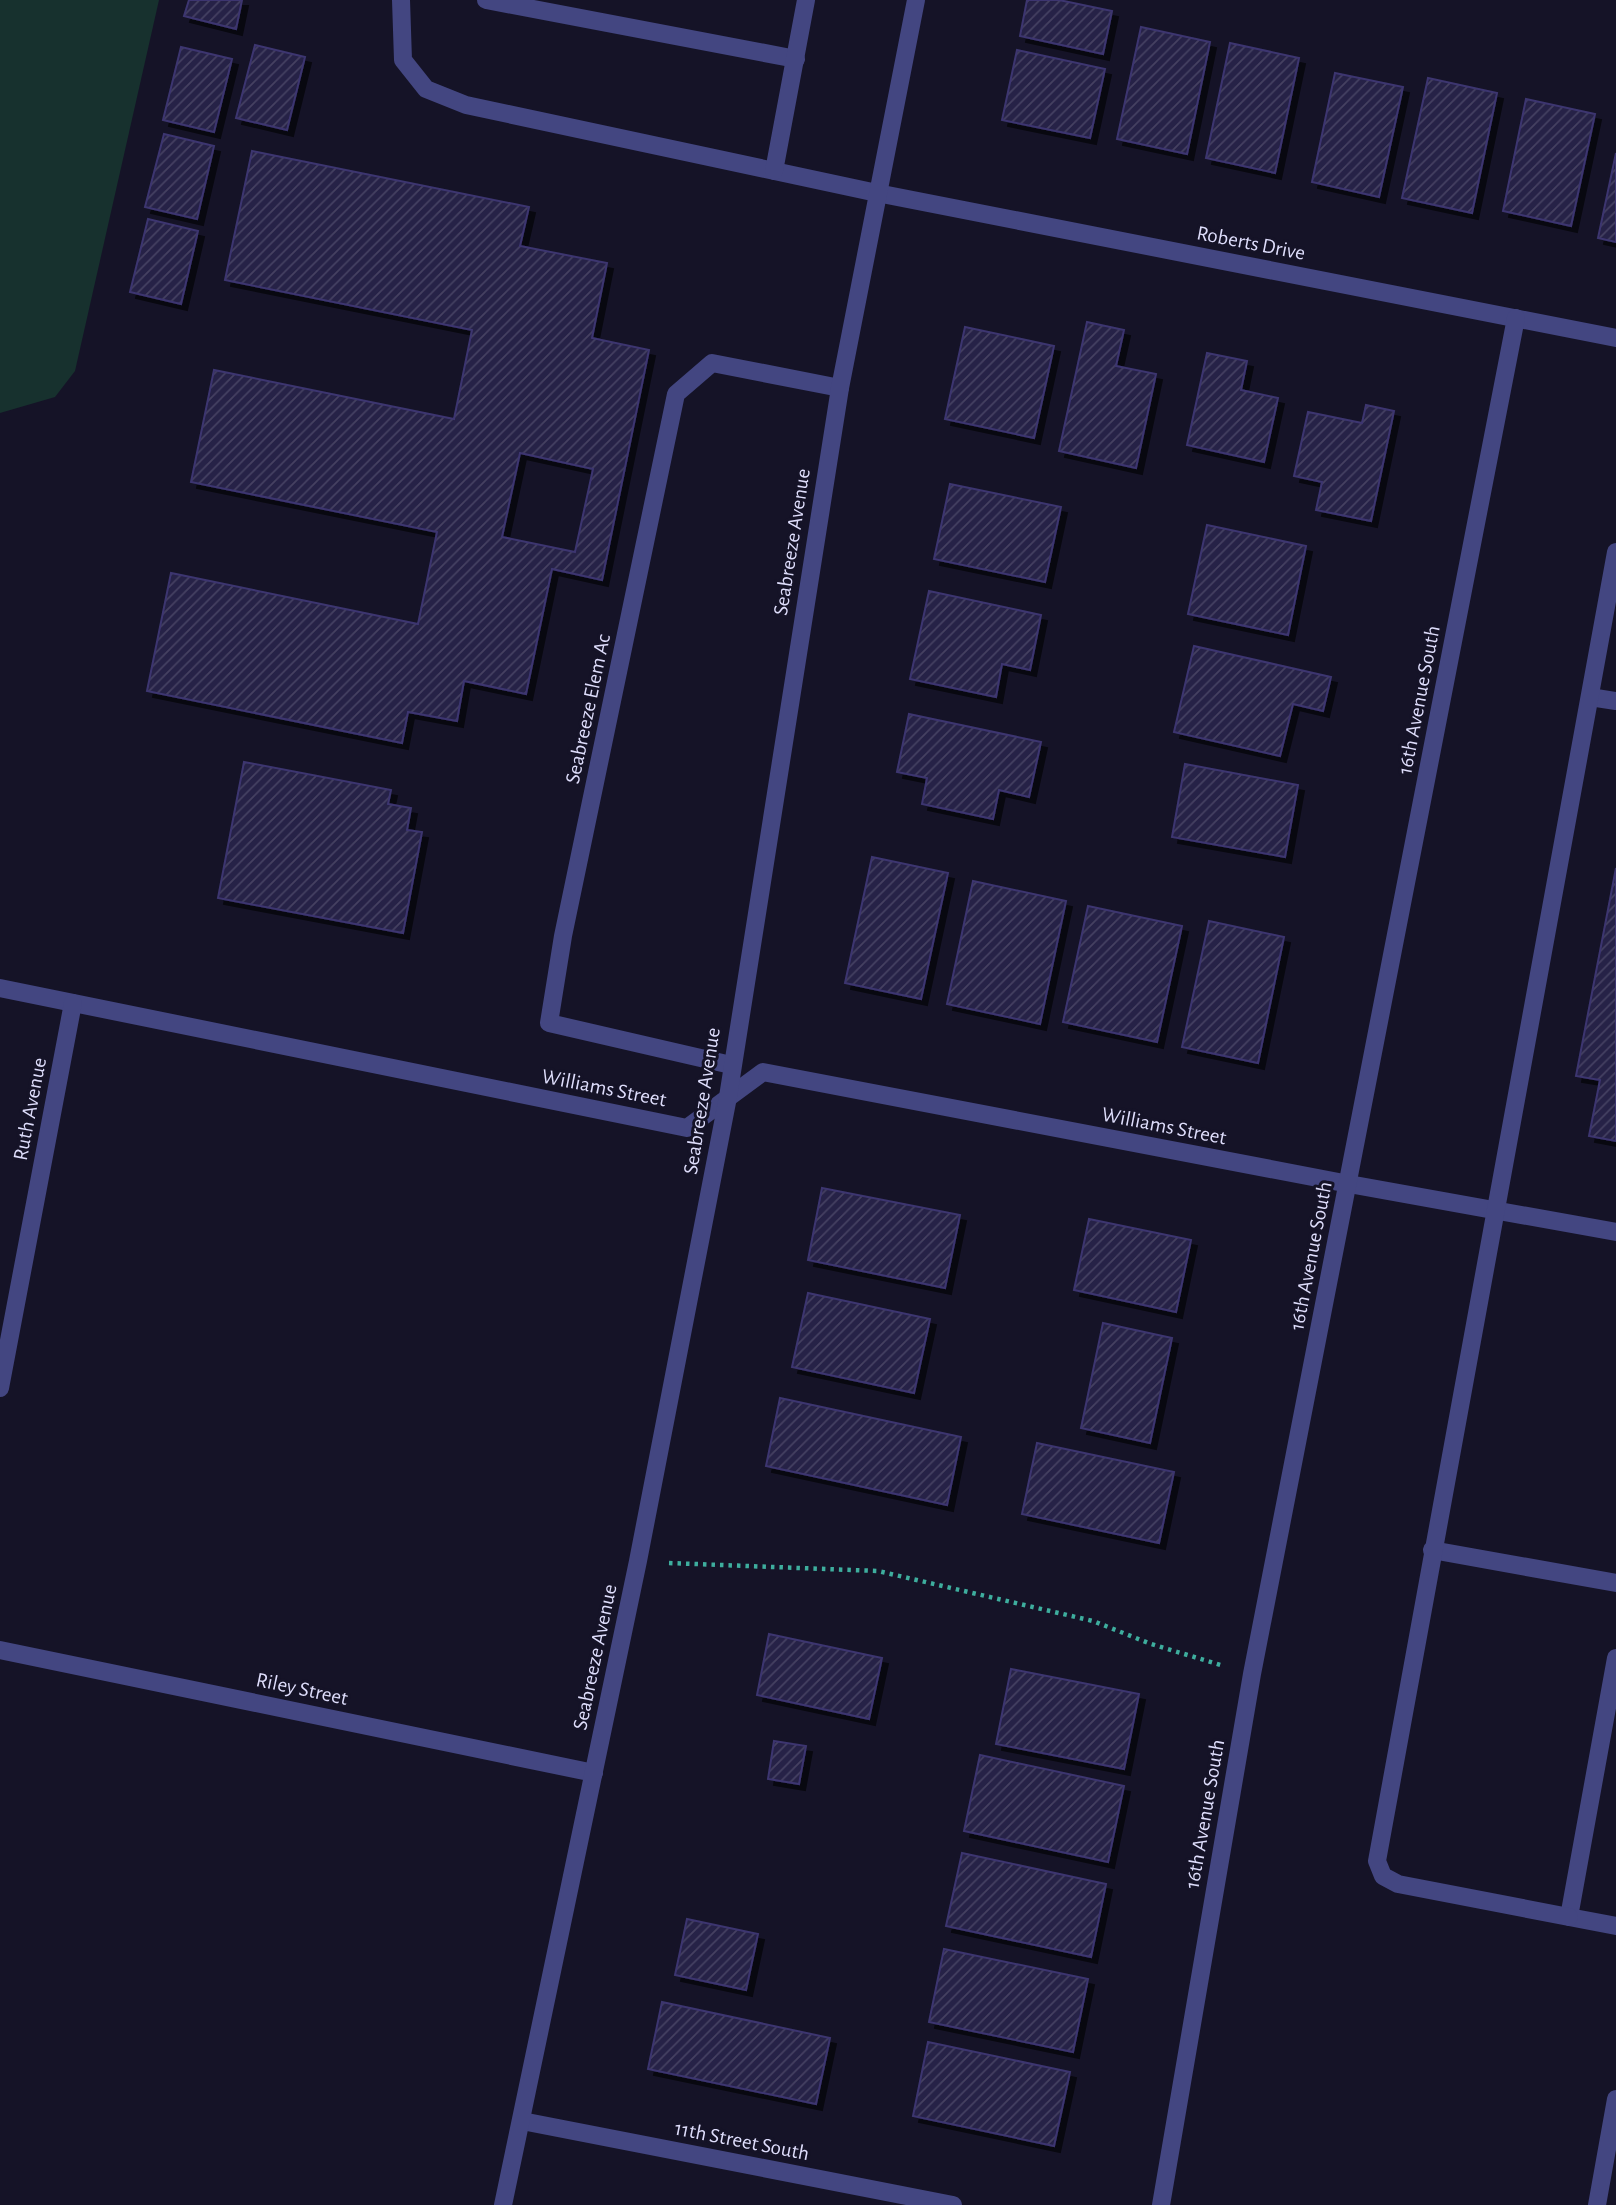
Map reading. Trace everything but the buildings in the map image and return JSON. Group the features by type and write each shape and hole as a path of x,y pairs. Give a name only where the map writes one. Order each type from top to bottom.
{"street":[{"name":"Roberts Drive","path":"401,0 402,60 426,89 466,105 877,193 1616,338"},
{"path":"486,0 796,59"},
{"path":"774,171 806,0"},
{"name":"Seabreeze Avenue","path":"503,2205 638,1561 728,1097 840,388 916,0"},
{"name":"16th Avenue South","path":"1161,2205 1252,1674 1516,318"},
{"name":"Seabreeze Elem Ac","path":"732,1065 549,1023 563,936 676,394 712,363 840,388"},
{"path":"1616,552 1377,1861 1383,1876 1398,1884 1616,1926"},
{"path":"1590,696 1616,701"},
{"name":"Williams Street","path":"0,988 687,1128 763,1072 1616,1232"},
{"name":"Ruth Avenue","path":"0,1388 73,1003"},
{"path":"1432,1549 1616,1583"},
{"name":"Riley Street","path":"0,1650 594,1773"},
{"path":"1569,1917 1616,1658"},
{"path":"1597,2205 1616,2099"},
{"name":"11th Street South","path":"522,2121 953,2205"}],"path":[{"path":"638,1561 878,1571 1093,1621 1151,1644 1252,1674"}],"green space":[{"path":"0,0 159,0 75,371 55,397 0,413"}]}
